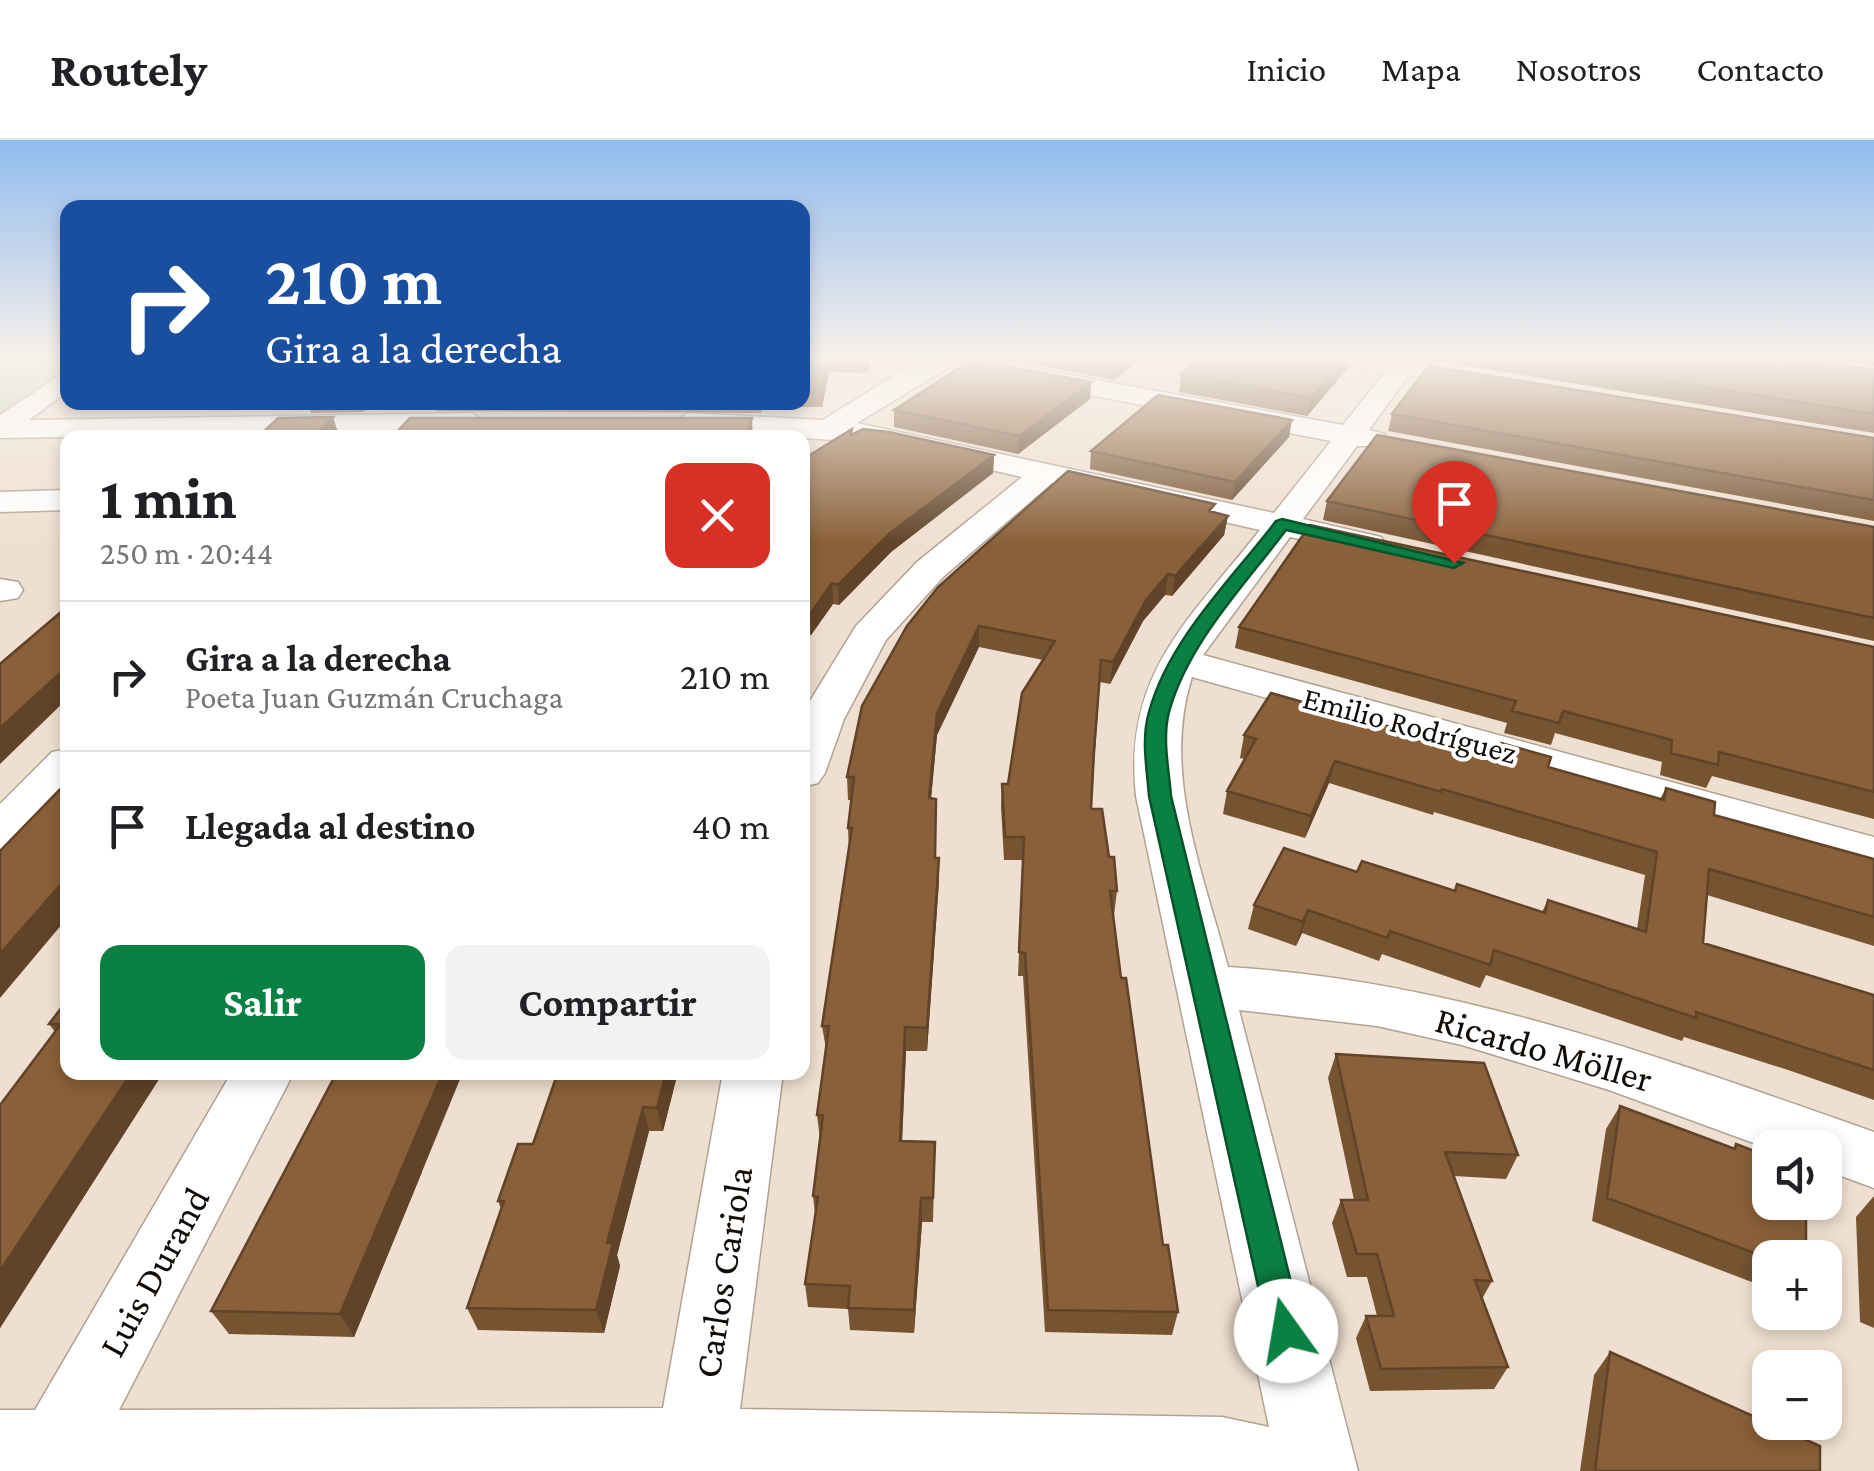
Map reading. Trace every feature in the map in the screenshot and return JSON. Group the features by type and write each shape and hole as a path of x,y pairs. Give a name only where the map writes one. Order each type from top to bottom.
{"street":[{"path":"184,423 187,420"},
{"path":"816,436 843,420"},
{"path":"1267,420 1396,444"},
{"path":"1318,1471 1156,766 1158,713 1178,661 1362,420"},
{"path":"0,428 498,422"},
{"path":"655,422 747,430"},
{"path":"816,436 1047,472 1404,551"},
{"path":"810,751 832,691 885,612 923,574 1047,472"},
{"path":"0,502 60,500"},
{"name":"Emilio Rodríguez","path":"1178,661 1874,853"},
{"path":"0,832 60,770"},
{"name":"Ricardo Möller","path":"1204,987 1344,999 1510,1034 1874,1160"},
{"name":"Luis Durand","path":"33,1457 259,1080"},
{"name":"Carlos Cariola","path":"694,1460 752,1080"},
{"path":"33,1457 1222,1457 1288,1471"}],"building":[{"path":"276,420 330,420 319,430 265,430"},
{"path":"408,420 751,420 748,430 399,430"},
{"path":"943,420 1040,420 1019,436"},
{"path":"1128,420 1292,420 1235,482 1091,451"},
{"path":"1426,420 1763,420 1874,438 1874,500"},
{"path":"852,429 851,435 863,429 889,432 994,455 890,533 838,585 832,583 810,614 810,455"},
{"path":"1377,435 1874,527 1874,618 1327,501"},
{"path":"1068,471 1215,504 1209,511 1228,516 1175,576 1168,574 1146,600 1113,662 1101,660 1094,751 1091,809 1102,809 1109,857 1114,857 1117,891 1110,891 1121,978 1126,978 1163,1245 1168,1245 1178,1312 1048,1310 1025,953 1019,952 1024,837 1005,837 1002,784 1008,784 1022,693 1055,641 979,626 937,713 929,798 936,799 935,858 939,858 927,1028 905,1027 900,1141 935,1142 933,1198 921,1198 914,1310 848,1308 850,1286 805,1284 818,1197 813,1196 823,1115 817,1115 829,1026 822,1026 852,828 848,828 854,777 847,777 862,706 907,626 938,587"},
{"path":"1310,525 1874,647 1874,792 1719,752 1718,765 1671,753 1672,740 1563,711 1559,723 1512,711 1516,701 1239,627"},
{"path":"60,613 60,673 0,728 0,664"},
{"path":"1271,693 1496,757 1501,743 1551,757 1548,767 1664,800 1666,788 1715,802 1714,815 1874,859 1874,917 1709,869 1703,943 1874,995 1874,1070 1696,1012 1696,1018 1494,950 1490,965 1390,931 1387,938 1308,910 1303,922 1254,905 1284,848 1357,872 1362,861 1455,891 1457,884 1545,913 1548,900 1646,932 1657,852 1335,761 1311,816 1227,791 1256,739 1244,735"},
{"path":"60,789 60,885 0,954 0,851"},
{"path":"60,1010 60,1024 49,1024"},
{"path":"60,1025 60,1080 127,1080 0,1271 0,1105"},
{"path":"1336,1054 1484,1063 1518,1155 1445,1152 1492,1281 1475,1280 1508,1367 1381,1369 1366,1316 1394,1316 1377,1254 1357,1254 1341,1200 1368,1200"},
{"path":"333,1080 440,1080 340,1314 211,1311"},
{"path":"555,1080 664,1080 657,1108 643,1107 607,1243 613,1243 596,1310 467,1308 504,1201 498,1201 518,1144 533,1144"},
{"path":"1620,1106 1735,1149 1736,1144 1752,1150 1752,1220 1806,1220 1806,1240 1752,1240 1752,1252 1607,1198"},
{"path":"1610,1352 1752,1416 1752,1440 1807,1440 1820,1446 1820,1471 1595,1471"}],"route":[{"path":"1286,1331 1160,796 1155,739 1158,713 1178,661 1282,524 1454,563"}]}
